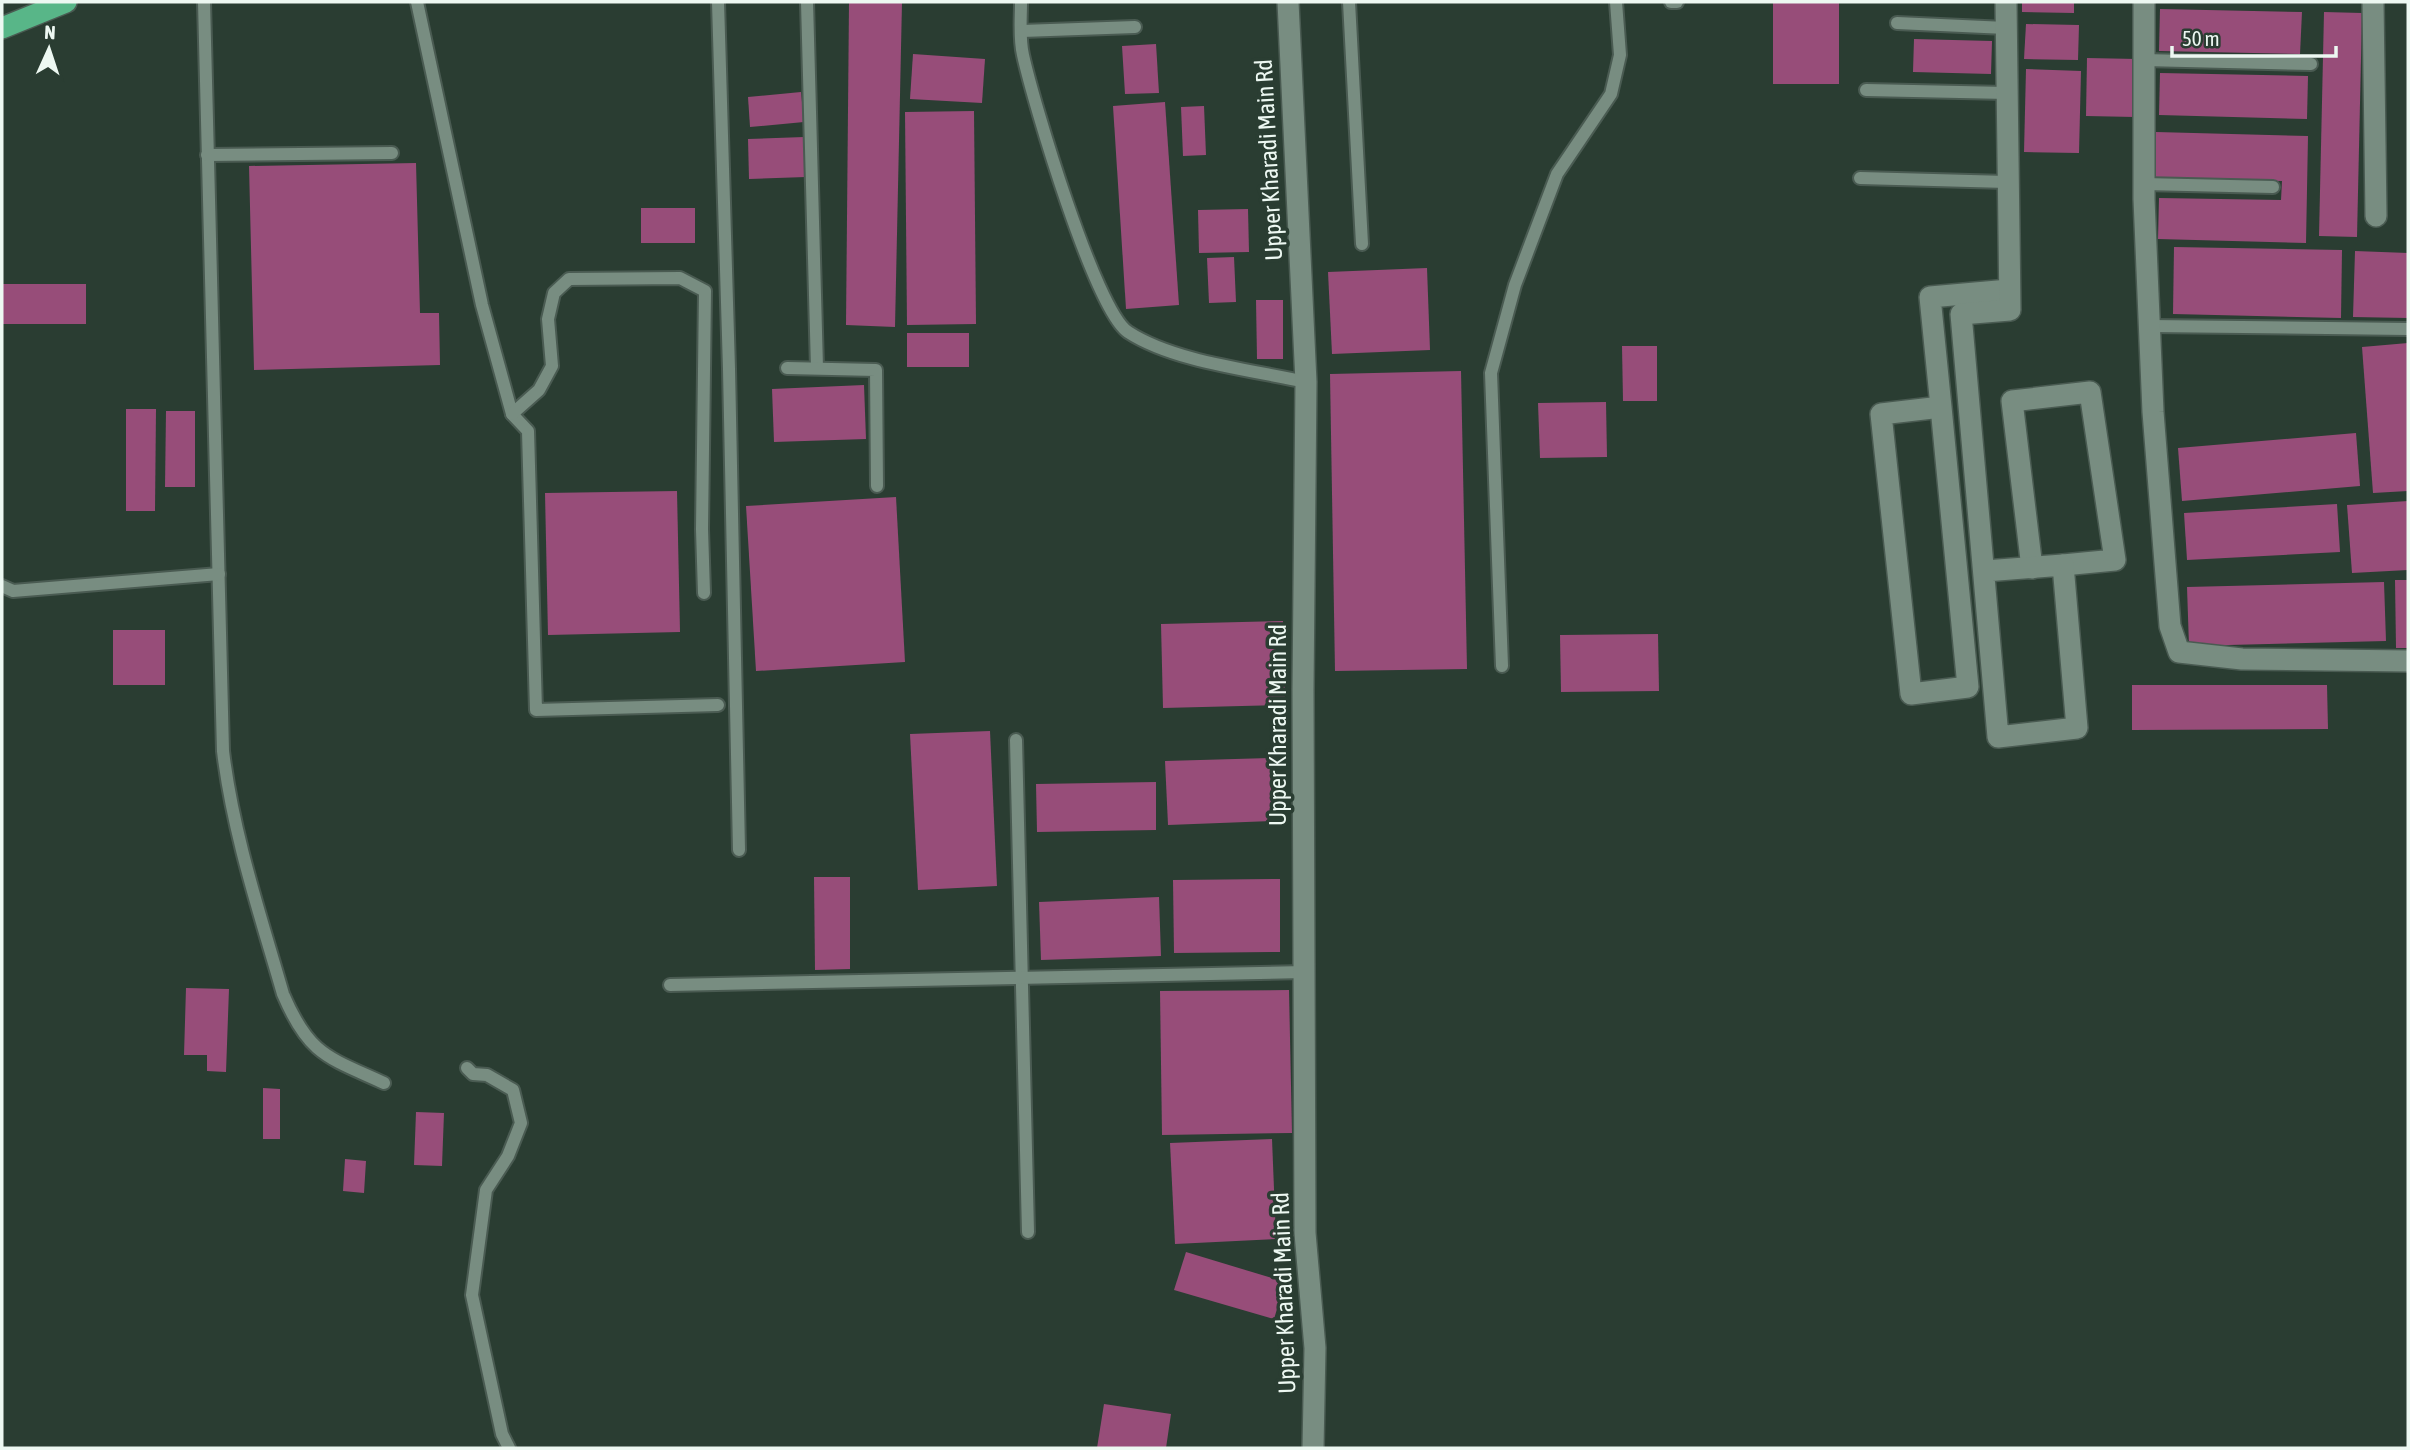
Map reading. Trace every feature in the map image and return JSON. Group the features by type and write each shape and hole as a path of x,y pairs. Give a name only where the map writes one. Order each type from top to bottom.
{"highway":[{"path":"2,28 66,2"}],"street":[{"name":"Upper Kharadi Main Rd","path":"1288,2 1306,382 1303,690 1305,1233 1315,1348 1313,1448"},
{"path":"2006,2 2010,310 1961,314 1998,737 2077,728 2063,565"},
{"path":"2144,2 2144,184 2153,412 2170,626 2179,652 2242,659 2408,661"},
{"path":"2373,2 2376,216"},
{"path":"1941,407 1881,414 1910,694 1968,687 1941,407 1930,298 2009,290"},
{"path":"1985,571 2032,568 2115,560 2090,392 2012,401 2032,568"}],"lane":[{"path":"204,2 223,751 228,785 234,820 283,994 294,1020 310,1043 326,1057 384,1083"},
{"path":"417,2 482,305 512,414 528,431 536,710 718,705"},
{"path":"718,2 739,850"},
{"path":"807,2 817,368"},
{"path":"1021,2 1022,51 1031,89 1092,272 1110,309 1124,330 1149,344 1184,356 1306,382"},
{"path":"1349,2 1362,244"},
{"path":"1502,666 1492,373 1515,285 1557,174 1611,94 1620,55 1616,2"},
{"path":"1671,2 1677,2"},
{"path":"1896,23 2006,28"},
{"path":"1021,31 1135,27"},
{"path":"2144,60 2311,64"},
{"path":"1866,90 2007,93"},
{"path":"207,155 392,153"},
{"path":"1860,178 2007,182"},
{"path":"2144,184 2273,187"},
{"path":"512,414 539,390 552,366 548,319 554,293 569,279 680,278 705,291 702,515 704,593"},
{"path":"2150,326 2408,329"},
{"path":"787,369 876,370 877,486"},
{"path":"2,586 13,591 219,574"},
{"path":"1016,740 1024,978 1028,1232"},
{"path":"670,985 1305,972"},
{"path":"467,1068 473,1074 487,1075 513,1090 521,1123 508,1156 486,1190 472,1295 502,1434 509,1448"}],"building":[{"path":"849,2 902,2 895,327 846,325"},
{"path":"1773,2 1839,2 1839,84 1773,84"},
{"path":"2022,2 2074,2 2074,13 2022,12"},
{"path":"2160,9 2302,12 2300,54 2159,51"},
{"path":"2324,12 2362,13 2357,237 2319,236"},
{"path":"2026,24 2079,25 2078,60 2024,59"},
{"path":"1914,39 1992,41 1991,74 1913,72"},
{"path":"1156,44 1159,93 1125,94 1122,46"},
{"path":"913,54 985,59 982,103 910,99"},
{"path":"2087,58 2137,59 2135,117 2086,116"},
{"path":"2026,69 2081,71 2079,153 2024,152"},
{"path":"2160,73 2308,76 2307,119 2159,115"},
{"path":"801,92 804,122 750,127 748,97"},
{"path":"1165,102 1179,305 1126,309 1113,106"},
{"path":"1204,106 1206,155 1183,156 1181,107"},
{"path":"974,111 976,324 907,325 905,112"},
{"path":"2156,132 2308,136 2306,243 2158,239 2159,198 2281,200 2282,181 2155,178"},
{"path":"804,137 806,177 749,179 748,139"},
{"path":"416,163 420,313 439,313 440,365 254,370 249,166"},
{"path":"641,208 695,208 695,243 641,243"},
{"path":"1248,209 1249,252 1199,253 1198,210"},
{"path":"2174,247 2342,250 2341,318 2173,314"},
{"path":"2355,251 2408,253 2408,318 2353,317"},
{"path":"1234,257 1236,302 1209,303 1207,258"},
{"path":"1427,268 1430,350 1332,354 1328,272"},
{"path":"2,284 86,284 86,324 2,324"},
{"path":"1256,300 1283,300 1283,359 1257,359"},
{"path":"907,333 969,333 969,367 907,367"},
{"path":"2408,343 2408,491 2373,493 2362,347"},
{"path":"1622,346 1657,346 1657,401 1623,401"},
{"path":"1461,371 1467,669 1335,671 1330,374"},
{"path":"864,385 866,439 774,442 772,389"},
{"path":"1606,402 1607,457 1540,458 1538,403"},
{"path":"126,409 156,409 155,511 126,511"},
{"path":"166,411 195,411 195,487 165,487"},
{"path":"2356,433 2360,486 2182,501 2178,448"},
{"path":"677,491 680,632 548,635 545,493"},
{"path":"896,497 905,662 756,671 746,506"},
{"path":"2408,501 2408,570 2352,573 2347,505"},
{"path":"2337,504 2340,552 2187,560 2184,513"},
{"path":"2395,580 2408,580 2408,648 2396,648"},
{"path":"2384,582 2386,641 2189,646 2187,587"},
{"path":"1283,621 1285,705 1163,708 1161,624"},
{"path":"113,630 165,630 165,685 113,685"},
{"path":"1658,634 1659,691 1561,692 1560,635"},
{"path":"2132,685 2327,685 2328,729 2132,730"},
{"path":"990,731 997,886 918,890 910,734"},
{"path":"1270,758 1272,821 1168,825 1165,761"},
{"path":"1156,782 1156,830 1037,832 1036,784"},
{"path":"814,877 850,877 850,969 815,970"},
{"path":"1280,879 1280,952 1174,953 1173,880"},
{"path":"1159,897 1161,956 1041,960 1039,902"},
{"path":"186,988 229,989 226,1072 207,1071 207,1055 184,1055"},
{"path":"1289,990 1292,1133 1162,1135 1160,991"},
{"path":"263,1088 280,1089 280,1139 263,1139"},
{"path":"416,1112 444,1113 442,1166 414,1165"},
{"path":"1272,1139 1276,1239 1175,1244 1170,1143"},
{"path":"345,1159 366,1161 364,1193 343,1191"},
{"path":"1186,1252 1285,1282 1274,1319 1174,1290"},
{"path":"1104,1404 1171,1414 1166,1448 1097,1448"}]}
